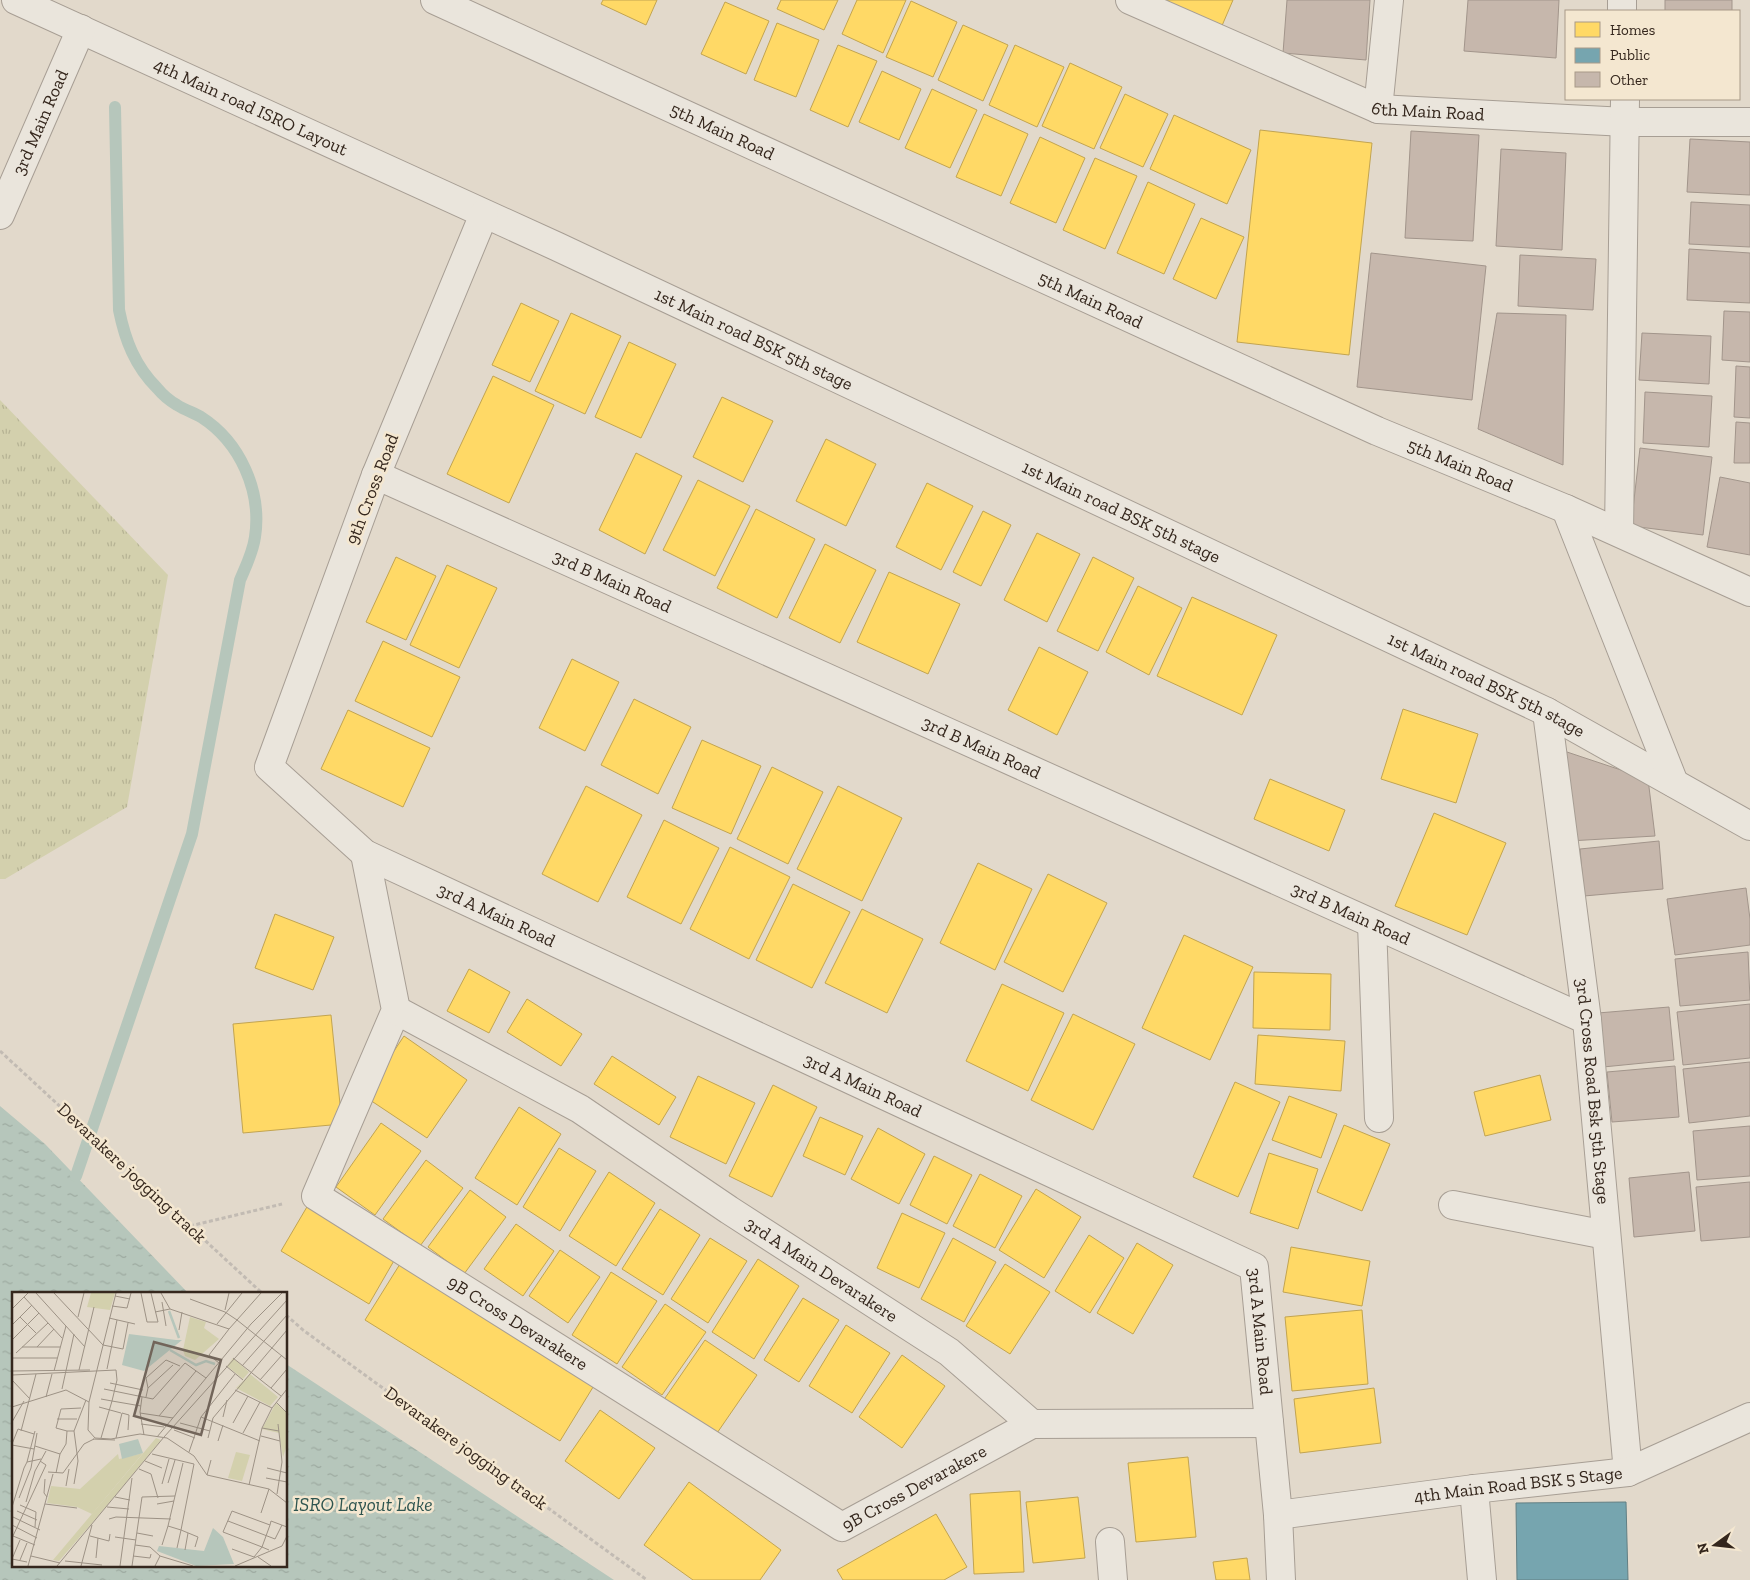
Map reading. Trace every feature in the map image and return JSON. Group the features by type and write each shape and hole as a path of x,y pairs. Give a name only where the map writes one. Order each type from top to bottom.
{"street":[{"name":"4th Main road ISRO Layout","path":"16,0 484,214"},
{"name":"5th Main Road","path":"435,0 1377,432 1566,509 1750,592"},
{"name":"6th Main Road","path":"1130,0 1378,109 1626,110 1750,122"},
{"path":"1378,109 1389,0"},
{"name":"3rd Main Road","path":"0,215 81,29"},
{"path":"1619,532 1626,110"},
{"name":"9th Cross Road","path":"269,767 376,475 484,214"},
{"name":"1st Main road BSK 5th stage","path":"484,214 1548,712 1750,826"},
{"name":"3rd B Main Road","path":"376,475 1587,1020"},
{"path":"1566,509 1674,783"},
{"name":"3rd Cross Road Bsk 5th Stage","path":"1548,712 1587,1020 1628,1472"},
{"name":"3rd A Main Road","path":"269,767 365,854 1254,1267 1278,1515 1282,1580"},
{"path":"316,1196 396,1010 365,854"},
{"path":"1372,924 1379,1118"},
{"name":"3rd A Main Devarakere","path":"396,1010 580,1109 729,1210 949,1352 1032,1424"},
{"name":"9B Cross Devarakere","path":"316,1196 842,1527 1032,1424"},
{"path":"1453,1205 1606,1235"},
{"name":"4th Main Road BSK 5 Stage","path":"1278,1515 1474,1489 1628,1472 1750,1417"},
{"path":"1032,1424 1269,1423"},
{"path":"1474,1489 1482,1580"},
{"path":"1110,1542 1113,1580"}],"path":[{"name":"Devarakere jogging track","path":"0,1051 262,1292"},
{"path":"190,1226 316,1196"},
{"name":"Devarakere jogging track","path":"288,1317 303,1330 647,1580"}],"green space":[{"path":"0,400 168,575 127,807 5,879 0,879"}],"water":[{"name":"ISRO Layout Lake","path":"0,1106 45,1144 187,1292 12,1292 12,1568 288,1568 288,1365 614,1580 0,1580"}],"building: Homes":[{"path":"603,0 657,0 646,25 601,4"},
{"path":"781,0 838,0 824,30 777,9"},
{"path":"857,0 906,0 883,53 842,34"},
{"path":"1168,0 1233,0 1218,35 1164,10"},
{"path":"911,1 957,22 933,77 886,57"},
{"path":"725,2 769,21 746,74 701,54"},
{"path":"777,23 819,40 796,97 754,80"},
{"path":"963,25 1008,45 983,101 938,80"},
{"path":"838,45 877,61 848,127 810,110"},
{"path":"1015,45 1064,67 1037,127 989,105"},
{"path":"1070,63 1122,87 1094,149 1042,126"},
{"path":"882,71 921,89 899,140 859,122"},
{"path":"932,89 977,110 950,168 905,148"},
{"path":"1125,94 1168,114 1143,167 1100,148"},
{"path":"984,114 1028,134 1001,196 956,177"},
{"path":"1174,115 1251,150 1227,204 1150,169"},
{"path":"1260,130 1372,143 1349,355 1237,342"},
{"path":"1040,137 1085,158 1056,223 1010,203"},
{"path":"1095,158 1137,176 1105,249 1063,230"},
{"path":"1148,182 1195,204 1164,274 1117,253"},
{"path":"1201,218 1244,237 1216,299 1173,279"},
{"path":"521,303 559,321 530,382 492,365"},
{"path":"571,313 621,336 585,414 535,391"},
{"path":"629,342 676,364 641,438 595,417"},
{"path":"493,376 554,405 509,503 447,474"},
{"path":"722,397 773,421 743,482 693,457"},
{"path":"826,439 876,464 846,526 796,501"},
{"path":"636,453 682,476 645,554 599,530"},
{"path":"698,480 750,506 715,576 663,550"},
{"path":"927,483 973,506 941,570 896,547"},
{"path":"756,509 815,539 777,618 717,588"},
{"path":"983,511 1011,525 981,586 953,572"},
{"path":"1037,533 1080,554 1047,622 1004,600"},
{"path":"825,544 876,570 840,643 789,618"},
{"path":"396,557 436,576 406,640 366,622"},
{"path":"1093,557 1134,578 1098,651 1057,631"},
{"path":"447,565 497,588 459,668 410,645"},
{"path":"889,572 960,604 928,674 857,642"},
{"path":"1138,586 1182,608 1149,675 1106,652"},
{"path":"1192,597 1277,635 1242,715 1157,676"},
{"path":"383,641 460,677 432,737 355,701"},
{"path":"1039,647 1088,672 1057,735 1008,710"},
{"path":"572,659 619,682 585,751 539,728"},
{"path":"634,699 691,727 658,794 601,765"},
{"path":"1403,709 1478,734 1456,803 1381,779"},
{"path":"348,710 430,748 403,807 321,769"},
{"path":"702,740 761,766 731,834 672,808"},
{"path":"772,767 823,792 788,864 737,839"},
{"path":"1270,779 1345,810 1329,851 1254,819"},
{"path":"586,786 642,815 598,902 542,874"},
{"path":"838,786 902,818 862,901 797,869"},
{"path":"1434,813 1506,843 1467,935 1395,906"},
{"path":"664,820 719,848 681,924 627,897"},
{"path":"730,847 790,877 749,959 690,929"},
{"path":"978,863 1032,889 995,970 940,943"},
{"path":"1048,874 1107,903 1063,992 1004,962"},
{"path":"793,884 850,912 812,988 756,960"},
{"path":"862,909 923,939 887,1013 825,983"},
{"path":"275,914 334,937 313,990 255,968"},
{"path":"1184,935 1253,967 1210,1060 1142,1028"},
{"path":"469,969 510,992 489,1033 447,1011"},
{"path":"1254,972 1331,974 1330,1030 1253,1028"},
{"path":"1002,984 1064,1013 1028,1091 966,1061"},
{"path":"527,999 582,1034 561,1066 507,1032"},
{"path":"1073,1014 1135,1044 1093,1130 1031,1100"},
{"path":"331,1015 342,1124 243,1133 233,1024"},
{"path":"1258,1035 1345,1041 1341,1091 1255,1084"},
{"path":"404,1036 467,1080 427,1138 364,1096"},
{"path":"612,1056 676,1097 659,1125 594,1084"},
{"path":"1540,1075 1551,1120 1485,1136 1474,1092"},
{"path":"698,1076 755,1103 726,1164 670,1137"},
{"path":"1235,1082 1280,1102 1238,1197 1193,1177"},
{"path":"773,1085 817,1107 772,1197 729,1176"},
{"path":"1289,1096 1337,1114 1321,1158 1272,1140"},
{"path":"519,1107 561,1134 517,1205 475,1178"},
{"path":"820,1117 863,1136 845,1175 803,1156"},
{"path":"381,1123 421,1151 375,1215 336,1187"},
{"path":"1344,1125 1390,1144 1362,1211 1317,1192"},
{"path":"878,1128 925,1154 899,1204 851,1179"},
{"path":"559,1148 596,1171 560,1231 523,1207"},
{"path":"1269,1153 1318,1169 1298,1229 1250,1213"},
{"path":"934,1156 972,1175 947,1224 910,1205"},
{"path":"426,1160 463,1188 420,1246 383,1219"},
{"path":"609,1172 655,1203 616,1266 569,1236"},
{"path":"980,1174 1022,1196 995,1248 953,1226"},
{"path":"1036,1189 1081,1217 1044,1278 999,1250"},
{"path":"470,1190 506,1217 464,1274 428,1247"},
{"path":"311,1200 399,1252 369,1304 281,1251"},
{"path":"660,1209 700,1235 663,1295 622,1269"},
{"path":"902,1213 945,1233 919,1288 877,1268"},
{"path":"516,1224 554,1251 523,1296 484,1269"},
{"path":"1089,1235 1124,1258 1090,1313 1055,1291"},
{"path":"710,1238 747,1261 708,1323 671,1299"},
{"path":"953,1238 996,1262 964,1322 921,1299"},
{"path":"1137,1243 1173,1265 1133,1334 1097,1313"},
{"path":"1291,1247 1370,1261 1362,1306 1283,1292"},
{"path":"560,1250 600,1277 568,1323 529,1296"},
{"path":"405,1256 598,1379 560,1441 365,1320"},
{"path":"758,1259 799,1286 754,1359 712,1332"},
{"path":"1005,1264 1050,1292 1010,1354 966,1326"},
{"path":"611,1272 657,1301 617,1364 572,1335"},
{"path":"803,1298 839,1320 799,1382 764,1360"},
{"path":"665,1304 706,1332 662,1395 622,1367"},
{"path":"1362,1310 1368,1384 1292,1391 1285,1317"},
{"path":"846,1325 890,1353 852,1413 809,1386"},
{"path":"705,1340 757,1375 715,1436 663,1401"},
{"path":"902,1355 945,1386 902,1448 859,1417"},
{"path":"1374,1388 1381,1443 1300,1453 1294,1399"},
{"path":"600,1410 655,1448 619,1499 565,1461"},
{"path":"1188,1457 1196,1537 1136,1542 1128,1463"},
{"path":"689,1482 781,1550 760,1580 693,1580 644,1545"},
{"path":"1020,1491 1024,1572 974,1574 970,1494"},
{"path":"1078,1497 1085,1558 1033,1563 1026,1502"},
{"path":"936,1514 967,1567 944,1580 843,1580 837,1570"},
{"path":"1247,1558 1250,1580 1216,1580 1213,1562"}],"building: Public":[{"path":"1626,1502 1628,1580 1517,1580 1516,1503"}],"building: Other":[{"path":"1287,0 1370,0 1366,60 1283,53"},
{"path":"1468,0 1559,0 1556,58 1464,51"},
{"path":"1665,0 1732,0 1732,10 1665,10"},
{"path":"1411,131 1479,135 1473,241 1405,238"},
{"path":"1690,139 1750,142 1750,195 1687,192"},
{"path":"1501,149 1566,153 1562,250 1496,246"},
{"path":"1691,202 1750,205 1750,247 1689,244"},
{"path":"1689,249 1750,253 1750,303 1687,300"},
{"path":"1371,253 1486,266 1472,400 1357,387"},
{"path":"1520,255 1596,259 1593,310 1518,306"},
{"path":"1724,311 1750,312 1750,362 1722,360"},
{"path":"1497,313 1566,315 1563,465 1478,429"},
{"path":"1642,333 1711,336 1709,384 1639,380"},
{"path":"1736,366 1750,367 1750,418 1734,417"},
{"path":"1645,392 1712,396 1709,447 1643,443"},
{"path":"1736,422 1750,423 1750,463 1734,463"},
{"path":"1640,448 1712,457 1703,535 1631,526"},
{"path":"1720,477 1750,483 1750,555 1707,547"},
{"path":"1564,751 1648,779 1655,836 1569,841"},
{"path":"1659,841 1663,889 1584,896 1580,849"},
{"path":"1746,888 1750,919 1750,945 1675,955 1667,899"},
{"path":"1748,952 1750,1000 1680,1006 1675,959"},
{"path":"1750,1004 1750,1058 1683,1065 1677,1012"},
{"path":"1669,1007 1674,1060 1603,1067 1598,1013"},
{"path":"1750,1062 1750,1116 1689,1123 1683,1069"},
{"path":"1675,1066 1679,1117 1612,1122 1607,1072"},
{"path":"1750,1126 1750,1176 1697,1180 1693,1131"},
{"path":"1689,1172 1695,1231 1634,1237 1629,1178"},
{"path":"1750,1182 1750,1237 1701,1241 1696,1187"}],"waterway":[{"path":"76,1176 192,834 240,580 253,548 256,520 255,502 251,485 237,454 215,427 201,417 174,403 161,393 149,380 137,362 124,332 119,310 115,107"}]}
